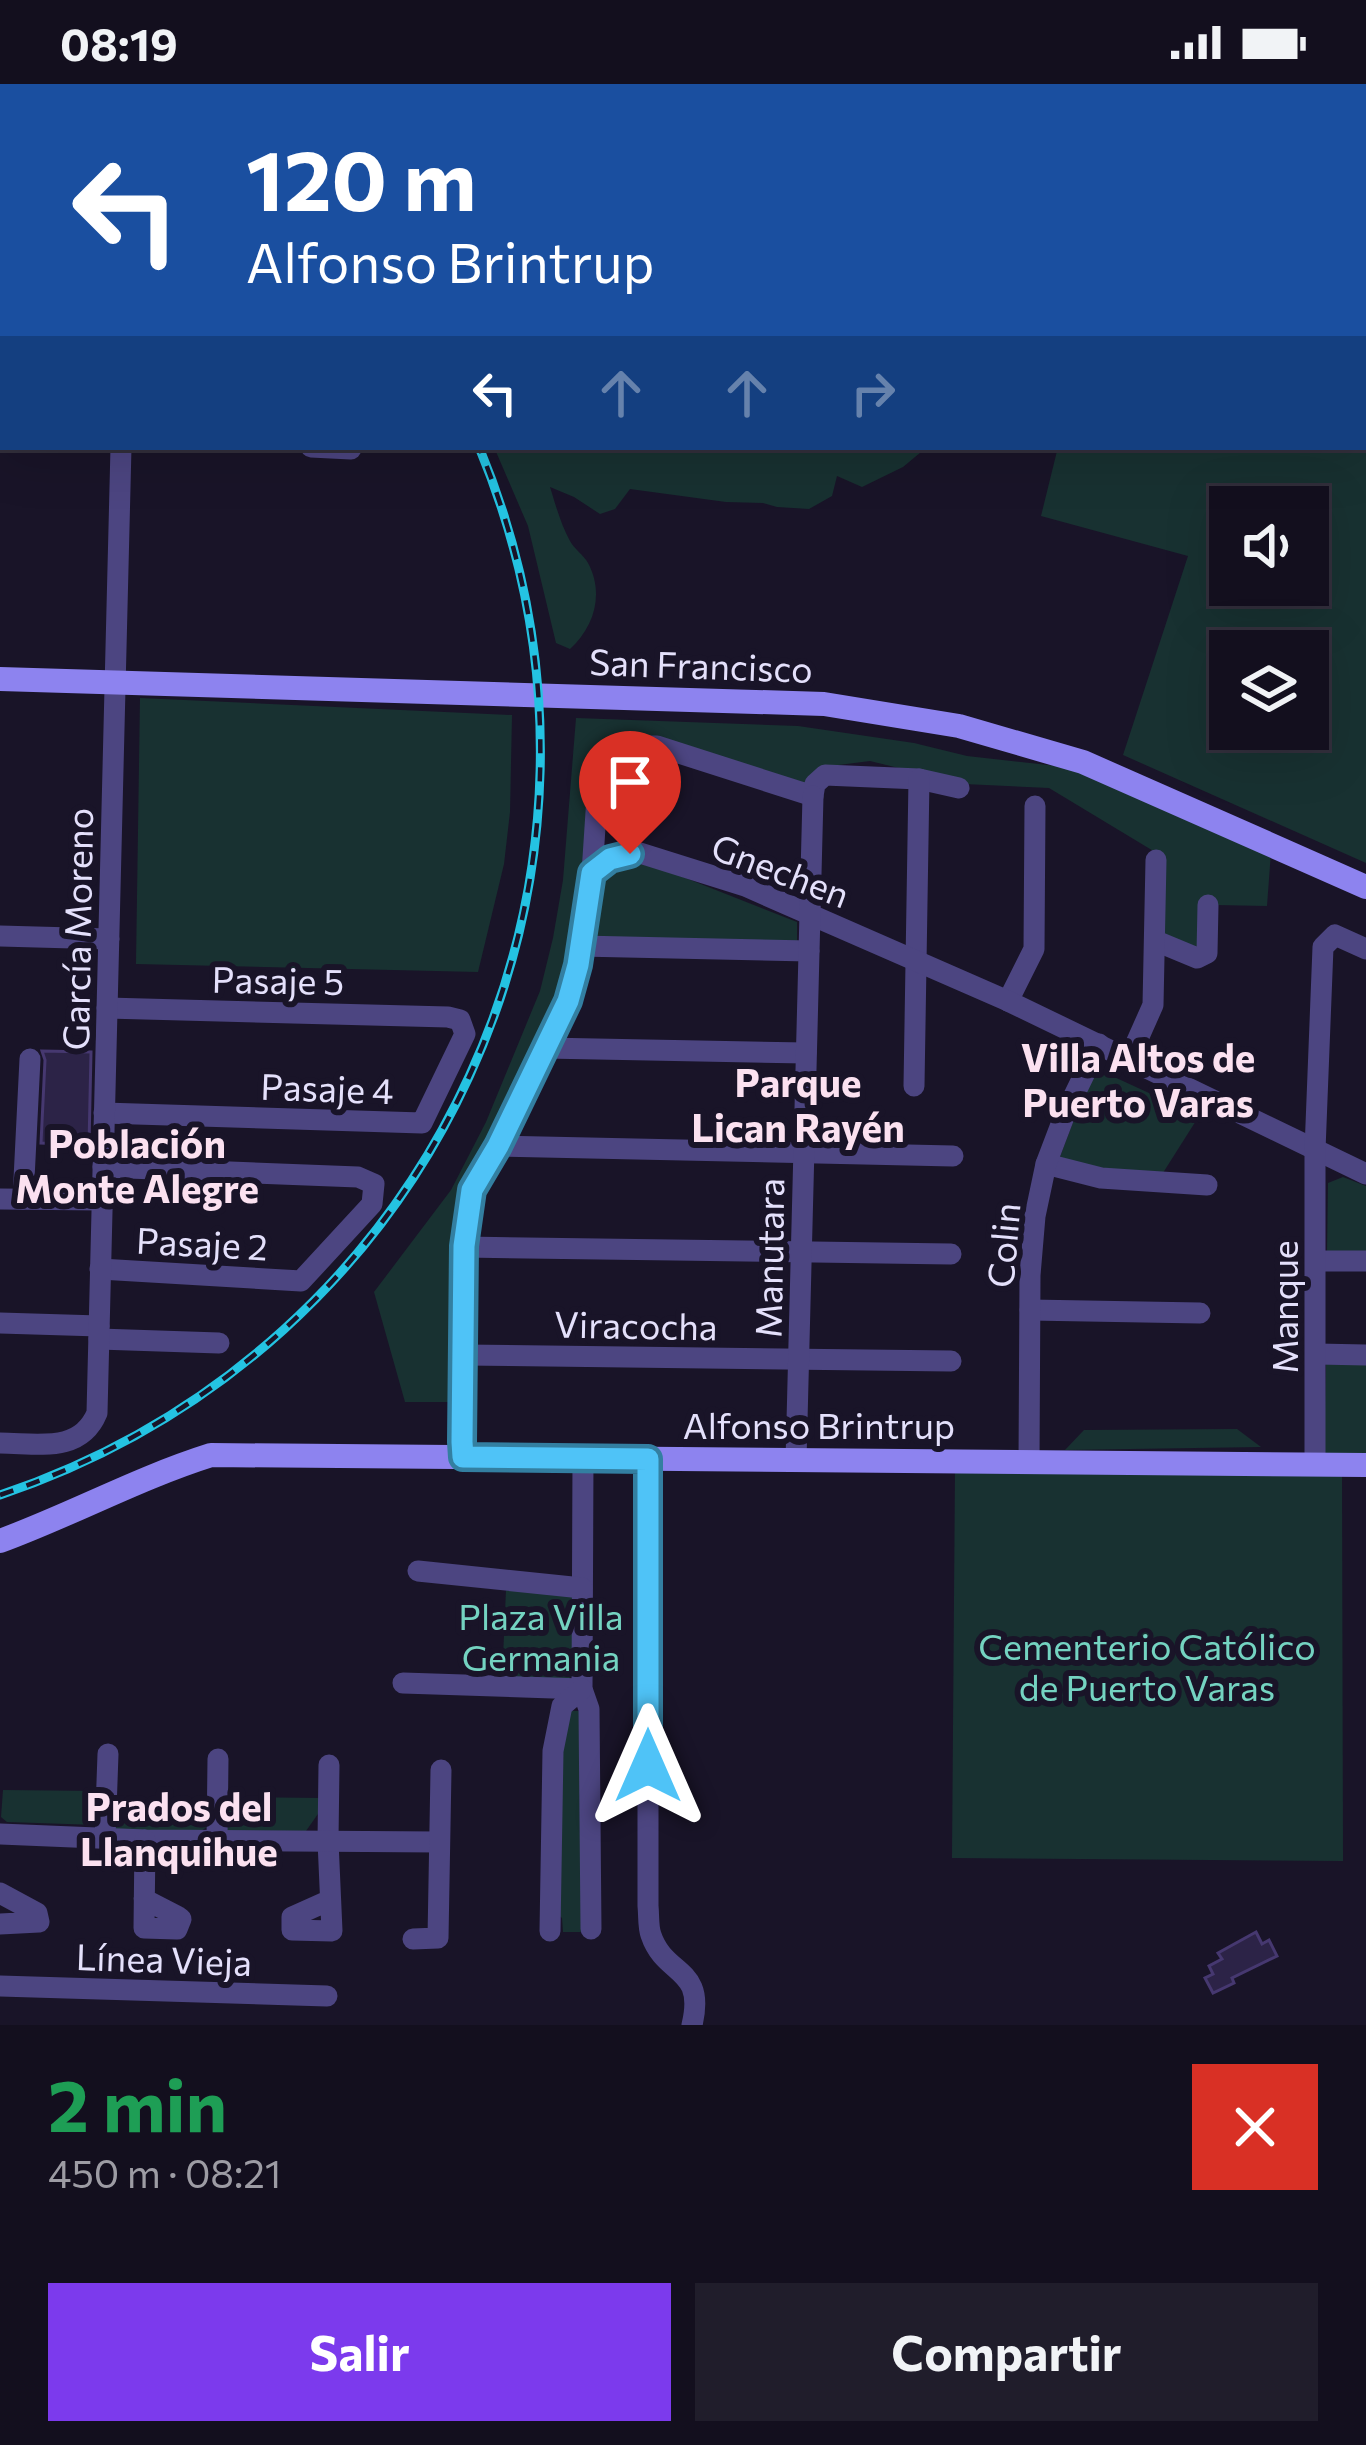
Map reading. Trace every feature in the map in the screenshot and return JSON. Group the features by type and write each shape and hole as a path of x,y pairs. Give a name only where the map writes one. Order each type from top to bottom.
{"main road":[{"name":"San Francisco","path":"0,679 824,704 959,726 1083,762 1366,887"},
{"name":"Alfonso Brintrup","path":"0,1541 169,1468 211,1455 1366,1465"}],"street":[{"name":"García Moreno","path":"0,1443 65,1443 87,1431 97,1413 121,450"},
{"path":"463,1457 464,1246 472,1190 568,1001 592,873 598,782 630,746 657,746 813,796 815,784 825,775 919,779 959,788"},
{"path":"914,1086 919,779"},
{"name":"Manutara","path":"796,1460 813,796"},
{"path":"1008,1001 1034,949 1035,806"},
{"name":"Gnechen","path":"592,873 620,855 650,855 745,886 916,958 1366,1174"},
{"path":"1129,1059 1153,1005 1156,860"},
{"path":"1156,940 1197,958 1207,953 1208,905"},
{"name":"Manque","path":"1316,1464 1316,1150 1323,947 1335,935 1366,949"},
{"path":"0,936 109,939"},
{"path":"580,946 809,951"},
{"name":"Pasaje 5","path":"107,1008 448,1017"},
{"name":"Pasaje 4","path":"104,1113 422,1123 465,1034 460,1020 448,1017"},
{"name":"Colin","path":"1029,1462 1032,1243 1046,1164 1099,1045"},
{"path":"545,1048 806,1052"},
{"path":"30,1060 11,1199 102,1200"},
{"path":"498,1146 953,1156"},
{"path":"1046,1164 1101,1178 1207,1185"},
{"name":"Pasaje 2","path":"100,1269 301,1281 372,1204 374,1184 358,1177 103,1167"},
{"path":"464,1246 952,1254"},
{"path":"1317,1261 1366,1261"},
{"path":"1030,1310 1200,1313"},
{"path":"0,1323 219,1342"},
{"name":"Viracocha","path":"464,1354 951,1361"},
{"path":"1317,1354 1366,1355"},
{"path":"582,1688 562,1706 553,1751 550,1923 591,1922 589,1709 582,1688 583,1459"},
{"path":"648,1459 648,1906 651,1935 664,1957 686,1975 698,2001 692,2025"},
{"path":"418,1571 582,1588"},
{"path":"403,1683 582,1688"},
{"path":"104,1838 107,1754"},
{"path":"218,1759 218,1840"},
{"path":"329,1765 330,1900"},
{"path":"413,1939 438,1938 441,1770"},
{"path":"0,1834 439,1842"},
{"path":"144,1899 146,1840"},
{"path":"0,1893 38,1913 39,1922 0,1924"},
{"name":"Línea Vieja","path":"0,1986 327,1996"}],"green space":[{"path":"495,450 923,450 903,467 862,487 837,476 832,496 809,509 630,489 615,509 600,514 550,487 567,535 588,563 595,586 591,620 570,649 556,643 528,526"},
{"path":"1057,450 1366,450 1366,863 1123,755 1188,556 1041,516"},
{"path":"140,698 512,715 504,864 478,972 136,964"},
{"path":"576,718 798,726 967,756 1075,768 1271,852 1267,906 1215,905 1202,944 1194,949 1167,939 1161,929 1160,855 1049,788 964,784 870,761 823,767 806,784 644,737 597,771 586,879 562,997 466,1204 455,1402 405,1402 374,1292 451,1190 486,1122 540,991 563,880"},
{"path":"631,862 650,864 797,922 797,945 596,944 592,933 601,878"},
{"name":"Villa Altos de Puerto Varas","path":"1099,1070 1199,1116 1161,1176 1058,1162 1090,1077"},
{"path":"1343,1177 1366,1186 1366,1255 1327,1253 1328,1183"},
{"path":"1326,1364 1366,1365 1366,1454 1324,1453"},
{"path":"1237,1429 1261,1447 1065,1450 1084,1430"},
{"name":"Cementerio Católico de Puerto Varas","path":"955,1471 1342,1475 1343,1861 952,1858"},
{"name":"Plaza Villa Germania","path":"506,1590 568,1592 578,1599 577,1672 565,1681 502,1680"},
{"name":"Plaza Villa Germania","path":"567,1711 581,1711 584,1932 563,1932 562,1918 555,1912 558,1751"},
{"name":"Prados del Llanquihue","path":"3,1790 98,1791 97,1825 7,1822 1,1817"},
{"name":"Prados del Llanquihue","path":"223,1797 321,1798 320,1811 306,1831 229,1832 222,1823"},
{"name":"Prados del Llanquihue","path":"209,1799 207,1827 201,1831 117,1831 111,1816 113,1800"}],"building":[{"path":"42,1051 91,1052 89,1145 41,1143"},
{"path":"1256,1932 1262,1944 1269,1940 1277,1956 1213,1993 1205,1978 1213,1974 1209,1966 1222,1959 1218,1953"}],"railway":[{"path":"0,1495 153,1426 284,1330 390,1212 469,1076 520,927 540,770 527,608 480,450"}],"district":[{"name":"Villa Altos de Puerto Varas","path":"1138,1078"},
{"name":"Parque Lican Rayén","path":"798,1104"},
{"name":"Población Monte Alegre","path":"137,1164"},
{"name":"Prados del Llanquihue","path":"179,1828"}],"route":[{"path":"630,854 610,859 592,873 568,1001 472,1190 464,1246 462,1442 463,1457 648,1459 648,1766"}]}
